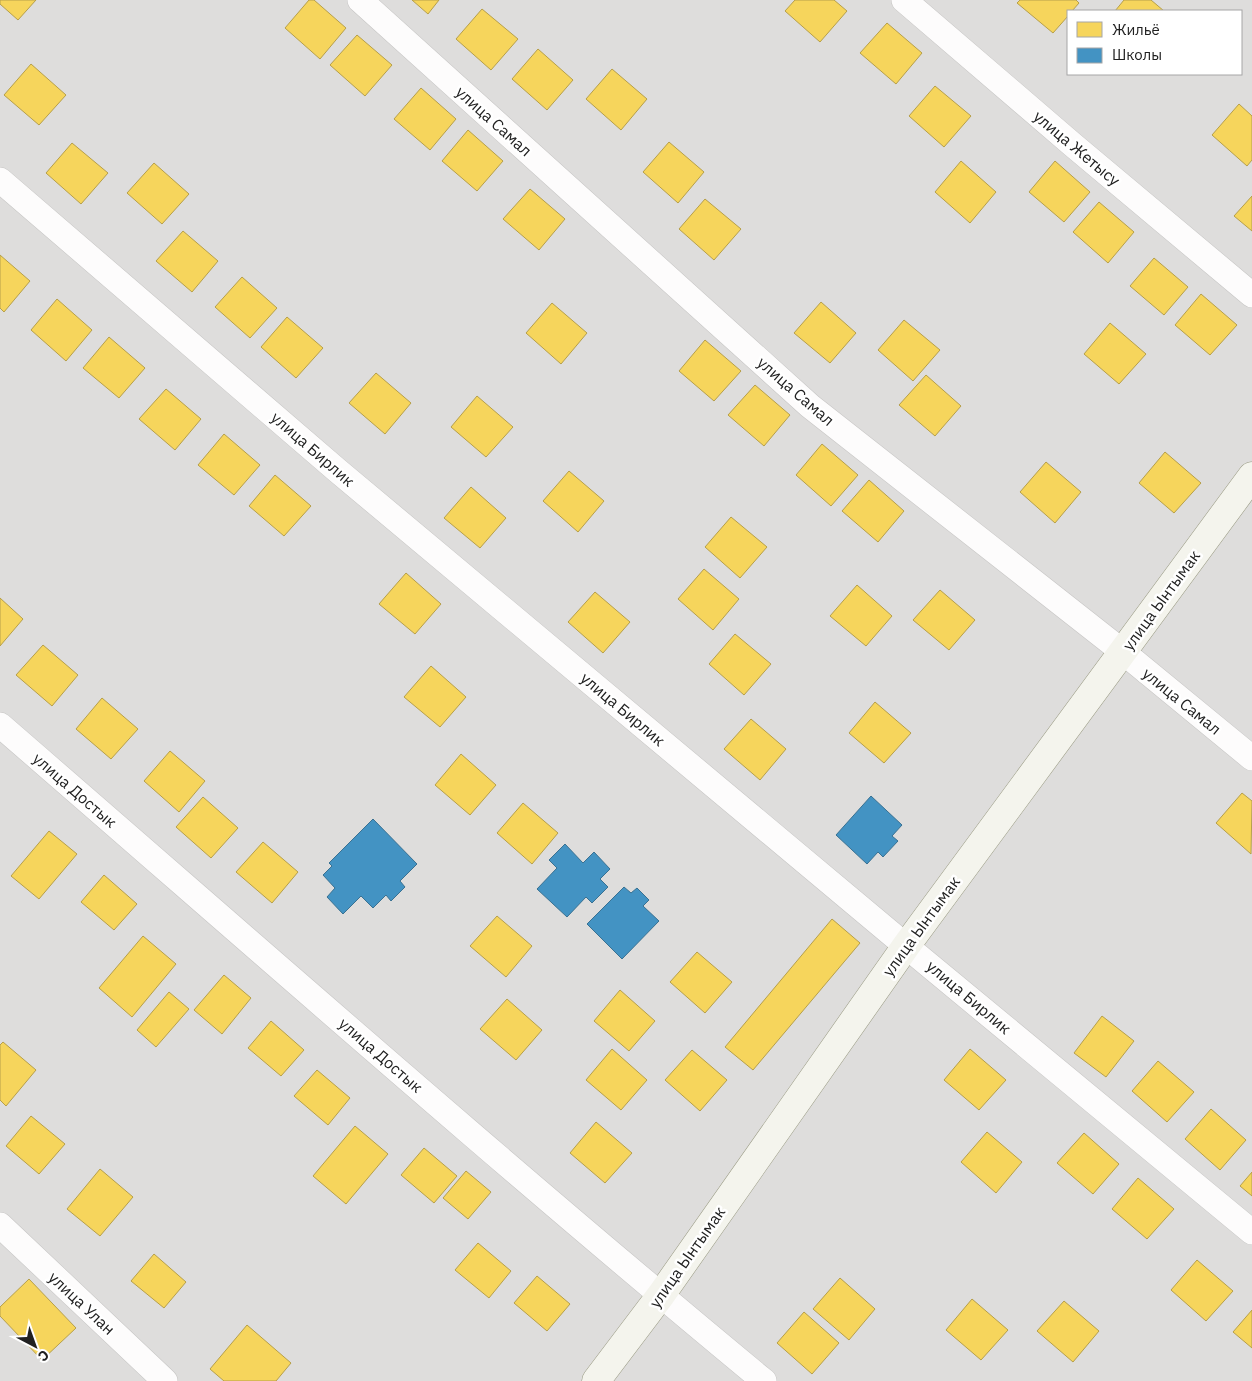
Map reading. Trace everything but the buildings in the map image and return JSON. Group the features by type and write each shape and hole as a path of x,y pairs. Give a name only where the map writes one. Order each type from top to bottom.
{"street":[{"name":"улица Самал","path":"360,0 810,406 1123,652 1252,758"},
{"name":"улица Жетысу","path":"904,0 1252,295"},
{"name":"улица Бирлик","path":"0,180 345,477 906,946 1252,1232"},
{"name":"улица Ынтымак","path":"596,1381 661,1296 906,946 1252,476"},
{"name":"улица Достык","path":"0,725 661,1296 764,1381"},
{"name":"улица Улан","path":"0,1225 165,1381"}],"shaded area":[{"path":"0,0 1252,0 1252,1381 0,1381"}]}
